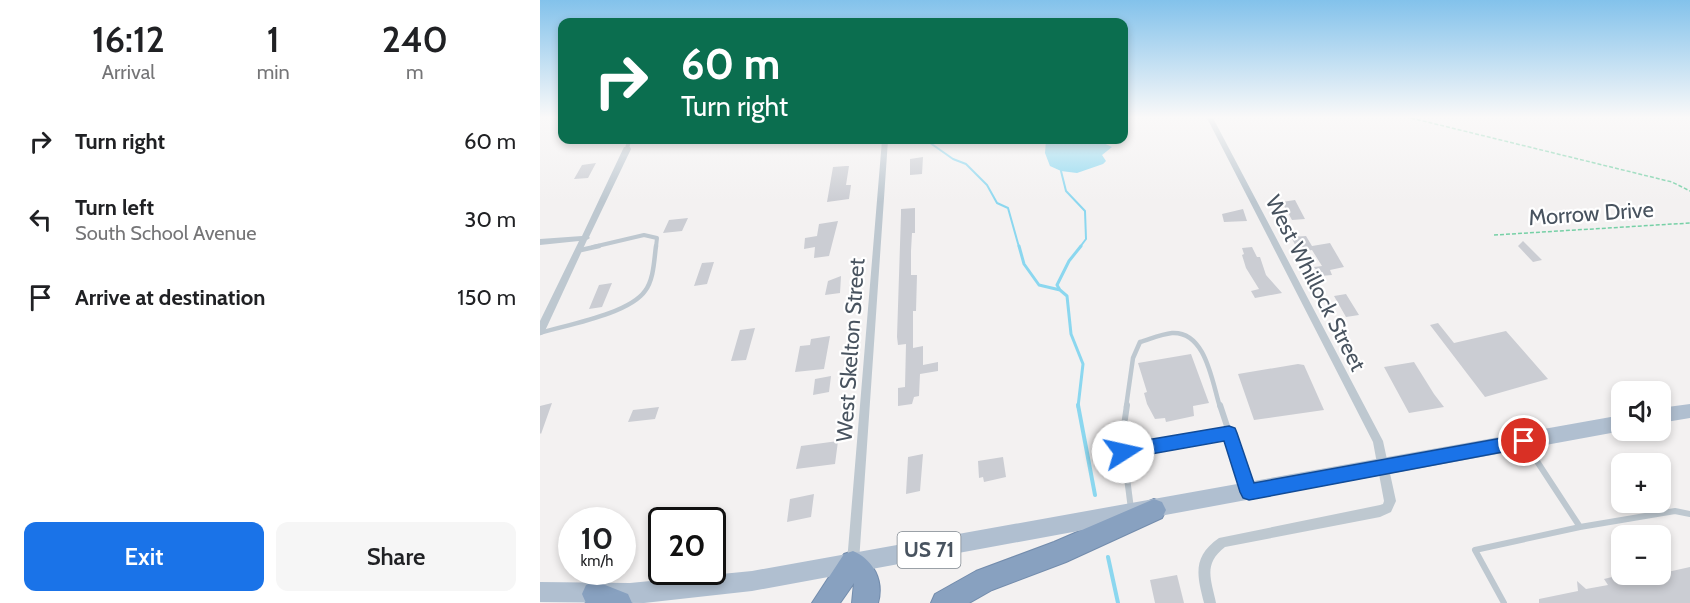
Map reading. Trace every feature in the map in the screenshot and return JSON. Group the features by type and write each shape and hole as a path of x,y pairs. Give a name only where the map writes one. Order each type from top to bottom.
{"highway":[{"path":"944,603 985,580 1057,553 1143,512"},
{"path":"825,603 853,563 868,578 870,584 865,603"}],"main road":[{"path":"1671,414 1690,411"},
{"name":"US 71","path":"853,563 1611,425"},
{"path":"540,592 607,598 717,586 853,563"}],"street":[{"name":"West Skelton Street","path":"853,563 885,146"},
{"name":"West Whillock Street","path":"1210,603 1203,573 1205,560 1211,549 1223,542 1380,511 1387,508 1390,501 1378,441 1225,146"},
{"path":"540,332 581,250 627,149"},
{"path":"540,242 586,238"}],"lane":[{"path":"540,332 624,306 643,295 649,285 657,238 644,235 581,250"},
{"path":"1143,512 1123,452 1125,409 1137,347 1145,339 1173,333 1190,336 1198,344 1249,492"},
{"path":"1123,452 1229,433"},
{"path":"1524,441 1580,527"},
{"path":"1504,603 1475,550 1580,527 1675,511 1690,514"}],"path":[{"path":"1526,146 1672,182 1690,191"},
{"name":"Morrow Drive","path":"1494,235 1690,223"}],"water":[{"path":"1046,146 1112,147 1102,155 1106,161 1103,164 1077,173 1061,171 1050,166 1045,153"}],"building":[{"path":"923,157 922,174 910,175 910,159"},
{"path":"596,163 588,178 574,179 582,165"},
{"path":"849,166 846,185 851,185 849,199 827,202 833,167"},
{"path":"1295,200 1305,219 1292,220 1282,202"},
{"path":"915,208 915,233 912,233 911,251 911,275 917,275 916,311 913,311 913,348 923,346 923,365 938,362 938,371 920,374 919,396 914,397 912,404 898,406 898,388 905,387 906,344 898,345 897,337 901,209"},
{"path":"1243,209 1247,221 1224,222 1222,214"},
{"path":"688,218 682,231 663,233 669,220"},
{"path":"838,221 829,256 814,258 815,247 804,249 805,238 817,236 819,224"},
{"path":"1306,236 1312,246 1330,243 1344,267 1330,270 1332,275 1320,276 1314,267 1322,266 1312,250 1299,252 1291,237"},
{"path":"1523,241 1542,260 1533,262 1518,246"},
{"path":"1252,247 1257,257 1260,257 1266,275 1282,293 1255,298 1251,291 1259,289 1246,268 1242,255 1244,254 1242,248"},
{"path":"714,262 707,284 694,286 702,263"},
{"path":"841,276 840,293 825,295 828,281"},
{"path":"612,283 602,307 589,309 599,285"},
{"path":"1346,294 1359,315 1346,317 1334,296"},
{"path":"1438,323 1454,343 1506,331 1548,379 1485,397 1430,325"},
{"path":"755,328 746,360 731,361 740,330"},
{"path":"830,336 824,369 795,372 800,346 810,345 811,339"},
{"path":"1191,354 1209,403 1193,406 1194,416 1166,422 1165,418 1155,419 1147,404 1144,393 1147,392 1138,363"},
{"path":"1414,362 1444,407 1409,413 1384,367"},
{"path":"1298,364 1304,365 1324,410 1254,420 1238,374"},
{"path":"831,376 829,392 813,395 815,379"},
{"path":"552,403 541,434 540,406"},
{"path":"659,407 655,419 628,422 633,410"},
{"path":"838,441 835,464 796,469 801,446"},
{"path":"923,454 920,491 906,494 908,457"},
{"path":"1003,457 1006,477 984,482 983,477 979,478 978,461"},
{"path":"814,494 811,517 787,522 790,499"},
{"path":"1690,567 1690,603 1539,603 1539,599 1578,591 1577,581 1586,589 1608,585 1604,579 1611,577 1611,585 1671,585 1671,571"},
{"path":"1177,575 1184,603 1155,603 1150,580"}],"waterway":[{"path":"935,146 953,159 966,164 987,185 997,203 1008,208 1019,247"},
{"path":"1061,171 1066,191 1085,211 1086,239 1080,247"},
{"path":"1019,246 1024,264 1039,285 1060,290"},
{"path":"1060,290 1057,285 1069,261 1081,246"},
{"path":"1060,290 1067,296 1071,334 1083,364 1078,406"},
{"path":"1078,406 1095,495"},
{"path":"1108,557 1118,603"}],"route":[{"path":"1123,452 1229,433 1249,492 1524,441"}]}
